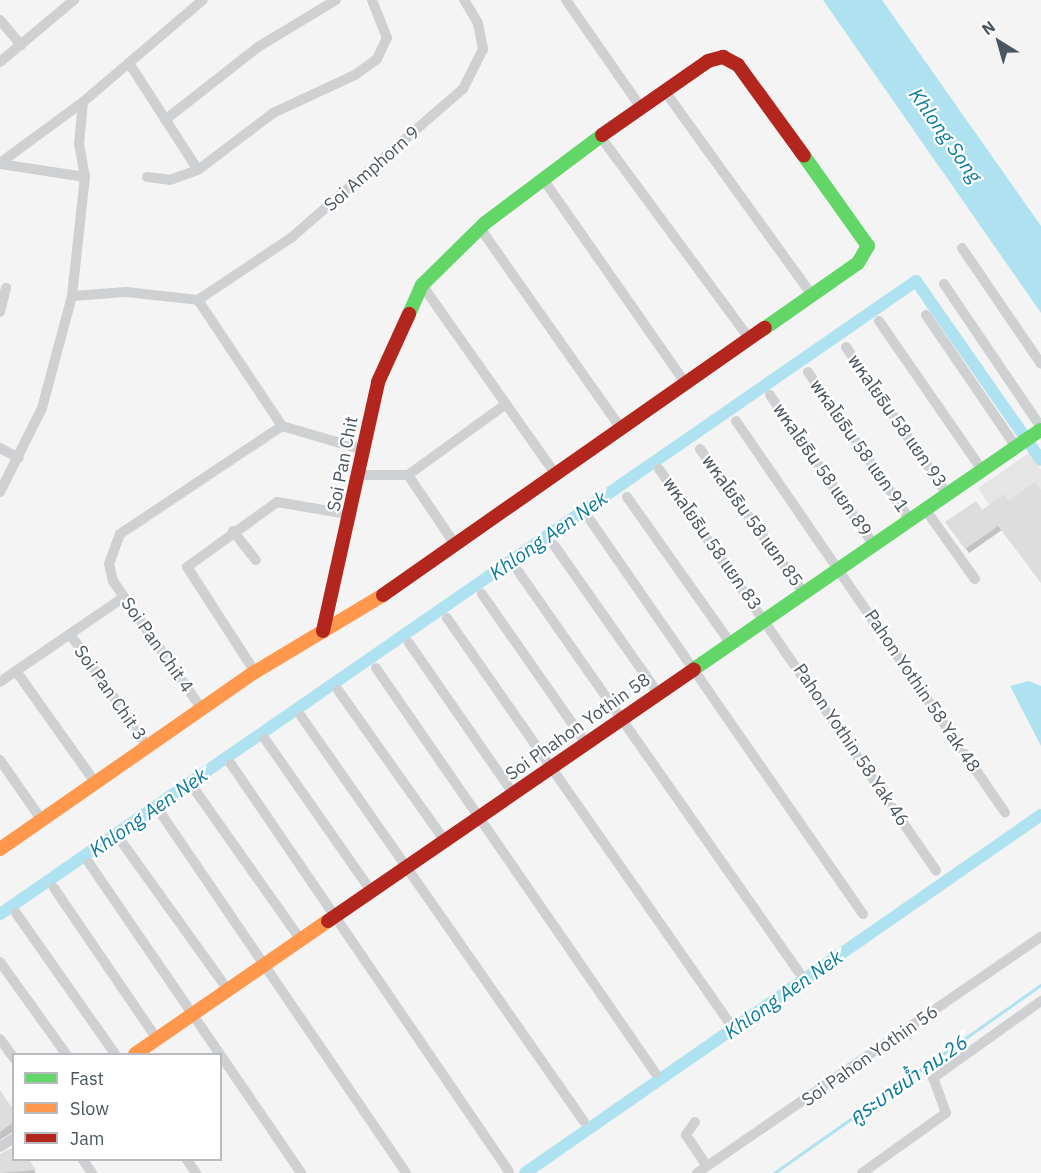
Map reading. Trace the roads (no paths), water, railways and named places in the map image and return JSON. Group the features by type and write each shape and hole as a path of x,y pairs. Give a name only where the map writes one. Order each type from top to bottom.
{"street":[{"path":"0,62 74,0"},
{"path":"0,164 83,102 203,0"},
{"path":"165,120 258,47 336,0"},
{"path":"147,177 170,180 198,170 273,113 355,75 377,58 387,38 372,0"},
{"name":"Soi Amphorn 9","path":"198,300 292,237 364,179 476,71 483,49 478,23 464,0"},
{"path":"566,0 640,106"},
{"path":"0,20 21,45"},
{"name":"Soi Pan Chit","path":"323,631 352,515 378,382 422,285 480,228 640,106 708,61 723,57 752,80 868,246 858,263 812,295"},
{"path":"129,63 198,170"},
{"path":"0,849 201,708 323,631 454,543 619,426 812,295 664,90"},
{"path":"0,492 19,458 50,385 72,296 85,177 79,144 83,102"},
{"path":"600,136 749,338"},
{"path":"0,164 85,177"},
{"path":"543,179 684,381"},
{"path":"480,228 619,426"},
{"path":"962,248 1041,364"},
{"path":"422,285 554,472"},
{"path":"945,285 1031,436"},
{"path":"0,312 6,288"},
{"path":"72,296 126,292 198,300 282,426 364,450"},
{"path":"926,315 1031,436"},
{"path":"879,321 982,470"},
{"name":"พหลโยธิน 58 แยก 93","path":"846,347 947,494"},
{"name":"พหลโยธิน 58 แยก 91","path":"808,372 910,520"},
{"name":"พหลโยธิน 58 แยก 89","path":"770,395 874,545"},
{"path":"360,475 408,476 506,404"},
{"name":"Pahon Yothin 58 Yak 48","path":"736,421 1005,812"},
{"name":"Soi Pan Chit 4","path":"201,708 113,581 109,564 120,534 282,426"},
{"name":"Soi Phahon Yothin 58","path":"136,1053 1031,436"},
{"path":"0,448 19,458"},
{"name":"พหลโยธิน 58 แยก 85","path":"700,449 804,593"},
{"name":"พหลโยธิน 58 แยก 83","path":"659,469 766,619"},
{"path":"408,476 454,543"},
{"path":"627,497 730,644"},
{"path":"255,672 187,573 191,561 277,502 352,515"},
{"path":"925,509 975,579"},
{"path":"588,517 863,914"},
{"path":"233,531 256,560"},
{"path":"554,544 658,693"},
{"path":"519,571 800,973"},
{"path":"482,594 586,743"},
{"name":"Soi Pan Chit 3","path":"124,597 70,634 147,747"},
{"path":"447,618 732,1026"},
{"name":"Pahon Yothin 58 Yak 46","path":"766,619 936,871"},
{"path":"0,682 70,634"},
{"path":"409,643 513,793"},
{"path":"376,668 477,818 655,1073"},
{"path":"16,671 95,782"},
{"path":"338,690 444,841"},
{"path":"301,716 584,1121"},
{"path":"266,740 371,891"},
{"path":"0,760 41,819"},
{"path":"231,764 509,1171"},
{"path":"195,790 301,940"},
{"path":"162,815 406,1173"},
{"path":"122,841 228,990"},
{"path":"89,863 220,1053"},
{"path":"54,888 157,1039"},
{"path":"16,913 114,1053"},
{"name":"Soi Pahon Yothin 56","path":"697,1173 1041,937"},
{"path":"0,962 65,1053"},
{"path":"862,1173 946,1113 933,1078 1041,1001"},
{"path":"0,1039 12,1055"},
{"path":"222,1056 301,1173"},
{"path":"695,1122 686,1135 707,1166"}],"water":[{"name":"Khlong Song","path":"823,0 882,0 1041,226 1041,313"},
{"path":"1029,681 1041,686 1041,746 1010,686"}],"waterway":[{"name":"Khlong Aen Nek","path":"0,914 916,281 1041,460"},
{"name":"Khlong Aen Nek","path":"525,1173 1041,815"},
{"name":"คูระบายน้ำ กม.26","path":"774,1173 1041,985"}]}
